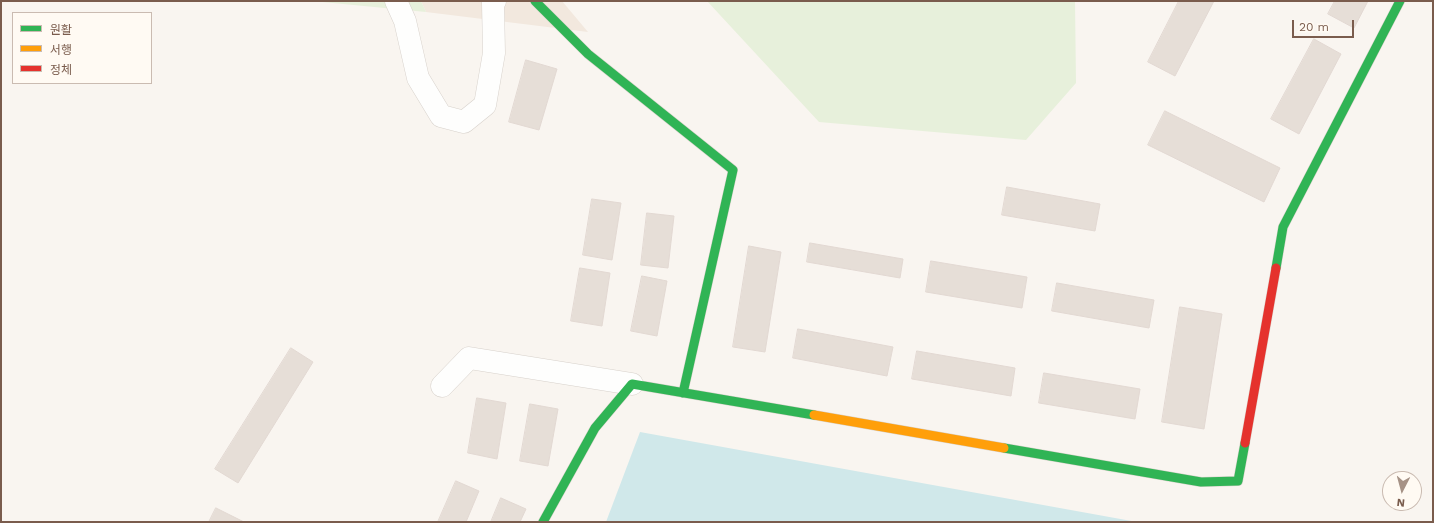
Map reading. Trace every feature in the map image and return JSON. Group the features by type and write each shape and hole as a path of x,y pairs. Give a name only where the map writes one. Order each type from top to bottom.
{"street":[{"path":"396,1 406,21 418,78 442,116 464,122 485,105 494,54 493,3 495,1"},
{"path":"535,1 588,54 733,170 683,393"},
{"path":"442,386 469,358 632,384 1201,482 1238,481 1283,227 1400,1"},
{"path":"543,522 596,428 632,384"}],"shaded area":[{"path":"421,1 562,1 588,32 426,12"}],"green space":[{"path":"312,1 421,1 426,12"},
{"path":"707,1 1075,1 1076,83 1026,140 819,122"}],"water":[{"path":"640,432 1137,522 606,522"}],"building":[{"path":"1179,1 1214,1 1175,76 1148,62"},
{"path":"1335,1 1368,1 1354,28 1328,14"},
{"path":"1314,39 1341,54 1299,134 1271,119"},
{"path":"526,60 557,69 539,130 509,122"},
{"path":"1165,111 1280,168 1264,202 1148,145"},
{"path":"1007,187 1100,204 1095,231 1002,215"},
{"path":"592,199 621,203 612,260 583,255"},
{"path":"647,213 674,216 668,268 641,265"},
{"path":"810,243 903,259 900,278 807,262"},
{"path":"749,246 781,252 765,352 733,347"},
{"path":"931,261 1027,277 1022,308 926,292"},
{"path":"580,268 610,273 602,326 571,321"},
{"path":"642,276 667,281 657,336 631,331"},
{"path":"1057,283 1154,300 1149,328 1052,311"},
{"path":"1180,307 1222,314 1204,429 1162,422"},
{"path":"798,329 893,347 887,376 793,358"},
{"path":"291,348 313,362 238,483 215,469"},
{"path":"917,351 1015,368 1011,396 912,379"},
{"path":"1044,373 1140,389 1135,419 1039,403"},
{"path":"477,398 506,403 497,459 468,453"},
{"path":"530,404 558,409 548,466 520,461"},
{"path":"456,481 479,491 466,522 438,522"},
{"path":"501,498 526,509 520,522 491,522"},
{"path":"216,508 244,522 209,522"}],"traffic: fast":[{"path":"535,1 588,54 733,170 683,393"},
{"path":"1276,268 1283,227 1400,1"},
{"path":"543,522 595,428 632,384 814,415"},
{"path":"1004,448 1201,482 1238,481 1245,443"}],"traffic: slow":[{"path":"814,415 1004,448"}],"traffic: jam":[{"path":"1245,443 1276,268"}]}
